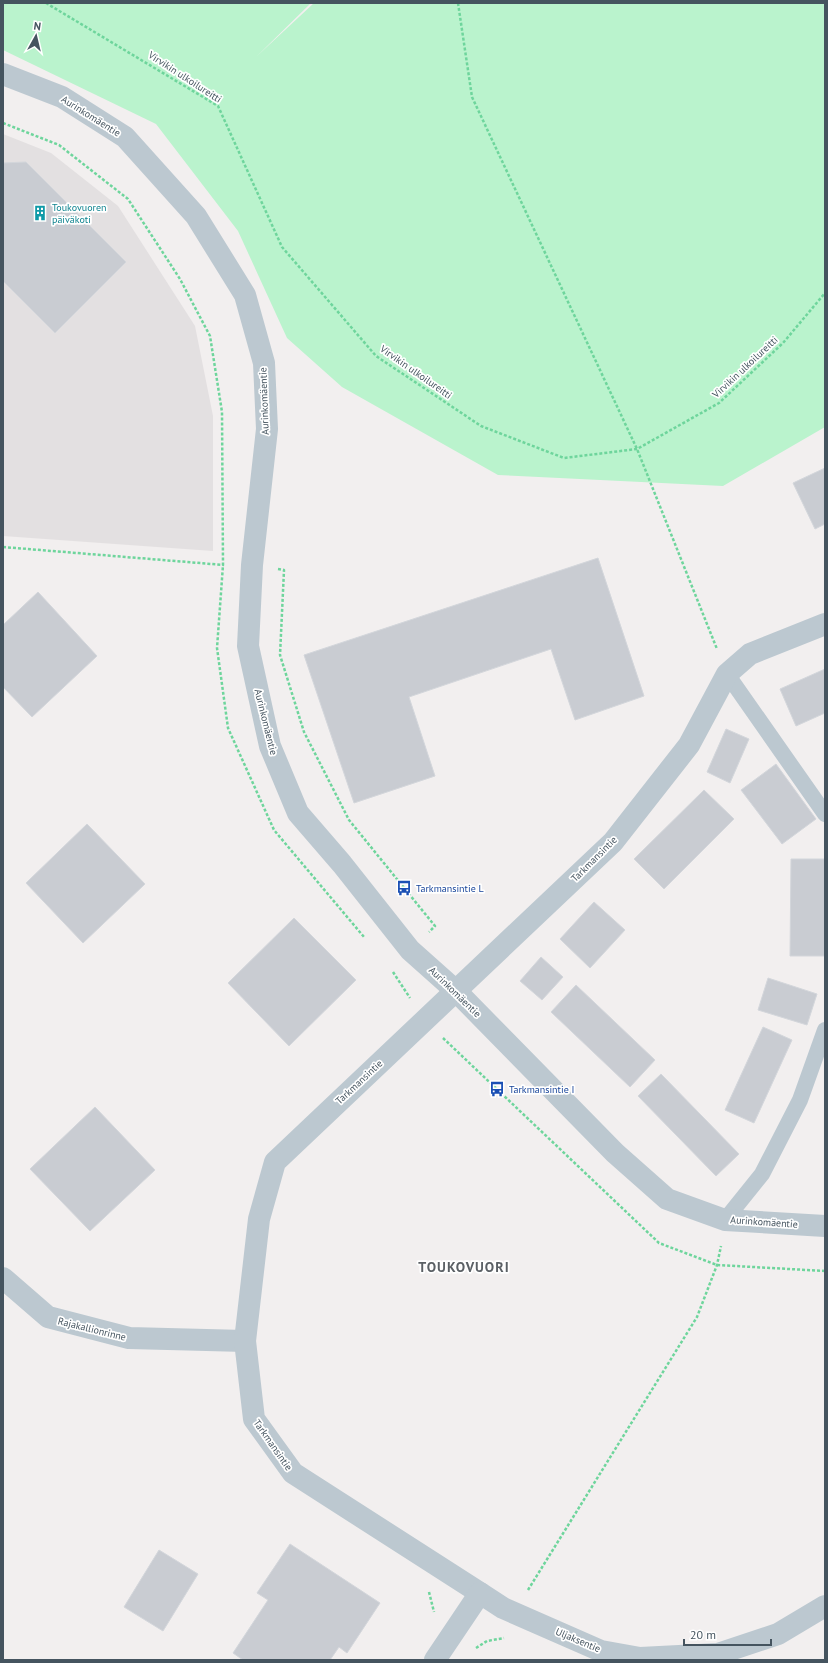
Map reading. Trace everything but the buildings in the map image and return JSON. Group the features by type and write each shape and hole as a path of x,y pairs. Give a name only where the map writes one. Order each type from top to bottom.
{"street":[{"name":"Aurinkomäentie","path":"3,74 62,97 125,137 196,216 245,295 264,363 267,429 252,565 248,646 270,746 298,813 342,864 410,950 456,991 615,1153 667,1199 725,1220 825,1226"},
{"name":"Tarkmansintie","path":"480,1593 293,1473 254,1419 245,1341 259,1219 275,1162 613,842 689,745 727,674 750,654 825,624"},
{"name":"Rajakallionrinne","path":"3,1278 48,1318 130,1338 245,1341"},
{"name":"Uljaksentie","path":"480,1593 503,1608 601,1650 640,1658 718,1654 778,1634 825,1606"},
{"path":"439,1654 480,1593"}],"lane":[{"path":"727,674 825,814"},
{"path":"725,1220 762,1174 800,1100 825,1030"}],"path":[{"name":"Virvikin ulkoilureitti","path":"46,3 218,106 282,247 376,356 481,426 564,458 637,449 719,403 783,343 825,293"},
{"path":"458,3 472,97 637,449 727,674"},
{"path":"3,123 59,145 128,200 180,279 210,336 222,412 223,565 216,648 228,728 274,830 366,940"},
{"path":"3,547 223,565 252,565 284,570 280,655 304,732 349,820 435,926 410,950 392,971 424,1020 659,1243 717,1265 825,1271"},
{"path":"439,1654 461,1659 487,1641 512,1636 527,1592 697,1317 717,1265"},
{"path":"428,1589 436,1616"}],"shaded area":[{"path":"3,134 51,153 118,206 195,326 213,416 213,551 3,536"}],"green space":[{"path":"3,3 311,3 256,57 314,3 825,3 825,427 723,486 498,475 342,387 287,338 238,231 156,124 3,50"}],"place":[{"name":"Toukovuoren päiväkoti","path":"40,213"},
{"name":"Tarkmansintie L","path":"404,888"},
{"name":"Tarkmansintie I","path":"497,1089"}],"district":[{"name":"TOUKOVUORI","path":"464,1267"}]}
